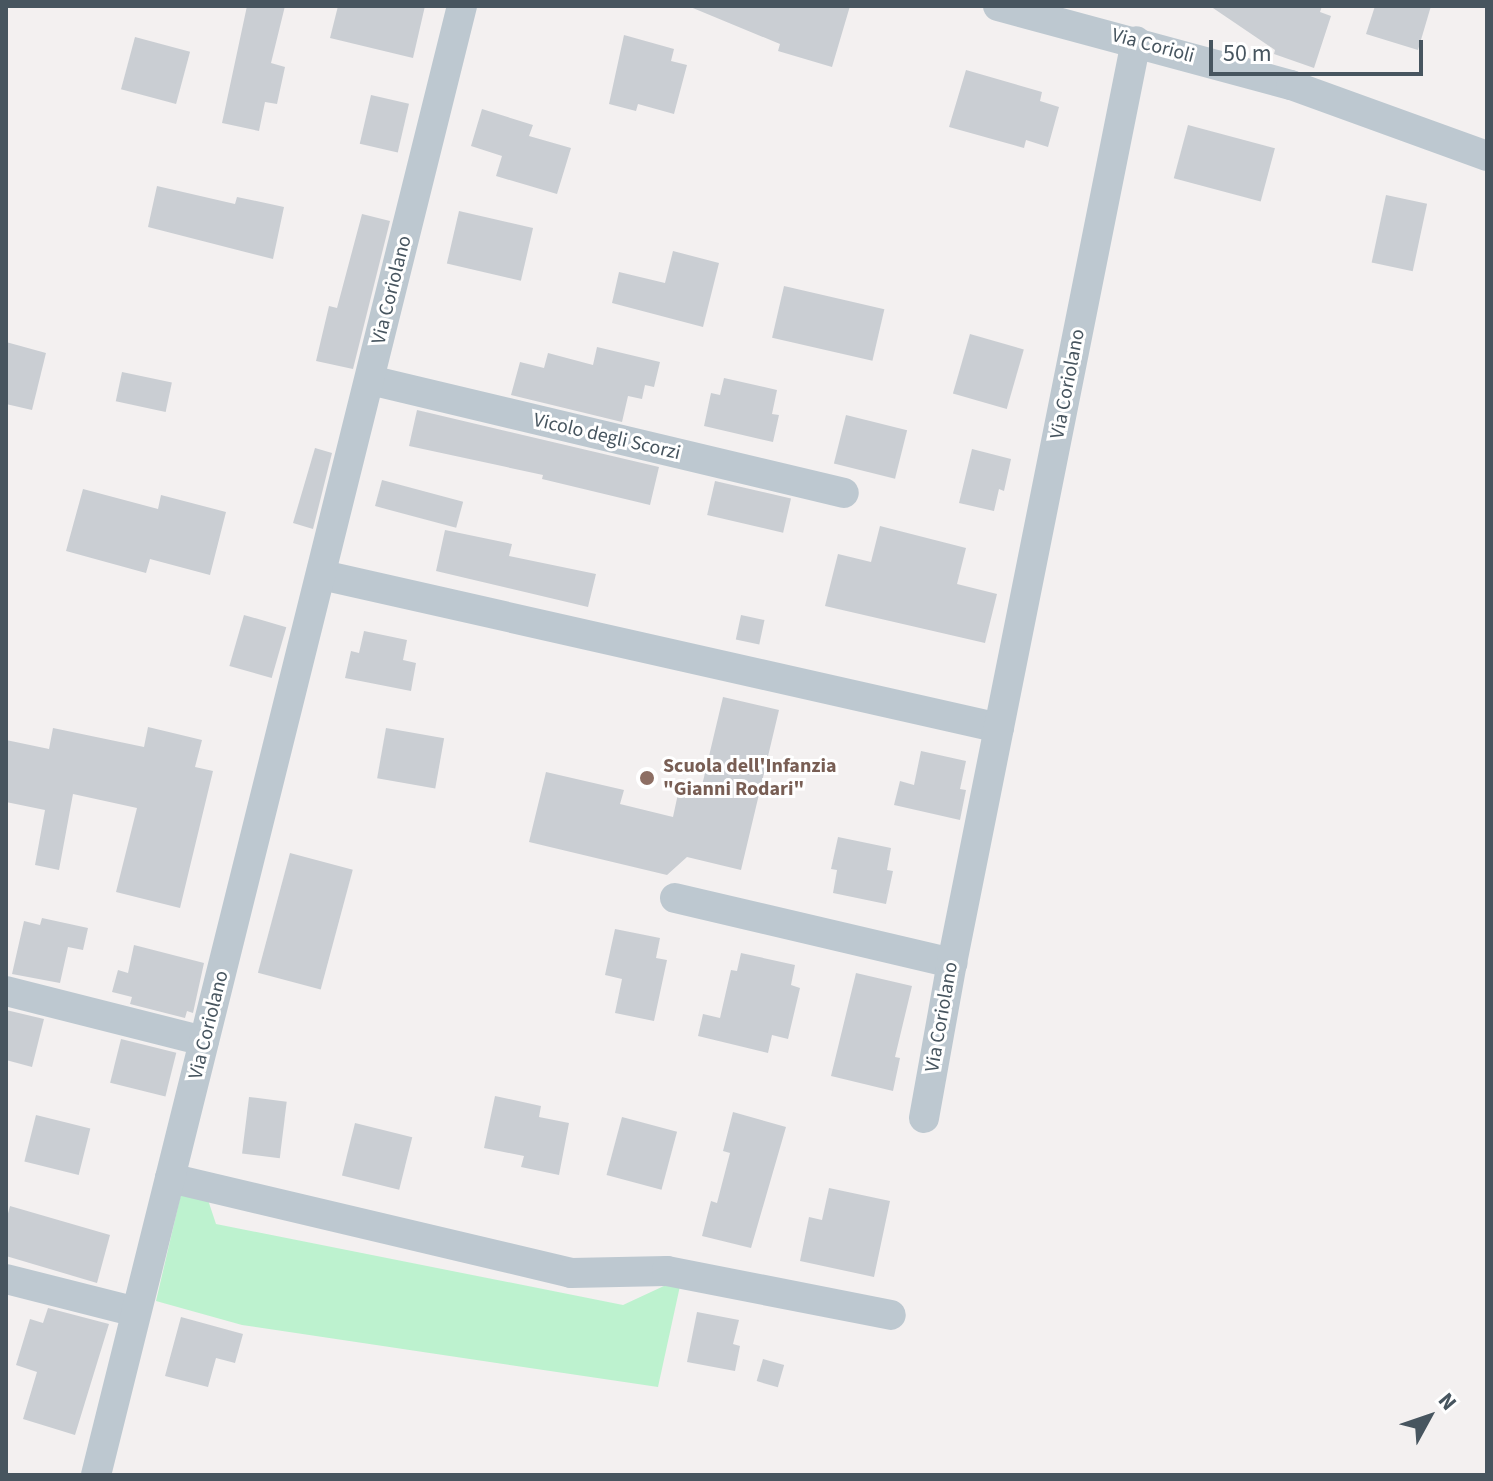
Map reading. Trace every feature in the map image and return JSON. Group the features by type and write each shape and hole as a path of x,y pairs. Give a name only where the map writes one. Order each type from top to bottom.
{"street":[{"name":"Via Coriolano","path":"96,1475 462,6"},
{"name":"Via Corioli","path":"998,6 1316,92 1487,156"},
{"name":"Via Coriolano","path":"924,1118 952,963 1136,41"},
{"name":"Vicolo degli Scorzi","path":"370,380 844,493"},
{"path":"322,575 999,728"},
{"path":"675,898 952,963"},
{"path":"6,991 204,1041"},
{"path":"170,1178 571,1273 667,1271 891,1315"},
{"path":"6,1279 136,1312"}],"green space":[{"path":"181,1194 208,1200 216,1224 623,1305 666,1285 680,1286 658,1387 242,1325 156,1301"}],"building":[{"path":"247,6 285,6 271,63 285,67 277,104 265,102 259,131 222,123"},
{"path":"338,6 425,6 413,58 330,38"},
{"path":"688,6 850,6 832,67 778,51 780,44"},
{"path":"1210,6 1322,6 1320,12 1331,16 1314,68 1274,54 1275,50"},
{"path":"1375,6 1431,6 1418,50 1366,34"},
{"path":"624,35 674,49 671,61 687,65 674,114 638,104 636,111 609,104"},
{"path":"135,37 190,52 176,104 121,89"},
{"path":"966,70 1042,92 1040,101 1059,107 1048,147 1026,140 1024,148 949,127"},
{"path":"371,95 409,104 398,152 360,144"},
{"path":"482,109 533,125 529,136 571,148 557,194 496,176 502,156 471,146"},
{"path":"1188,125 1275,148 1261,201 1174,178"},
{"path":"157,186 235,204 237,197 284,207 273,259 148,227"},
{"path":"1386,195 1427,204 1413,271 1372,262"},
{"path":"459,211 533,228 521,281 447,264"},
{"path":"362,214 390,221 353,369 316,361 329,306 337,308"},
{"path":"673,251 719,263 703,327 612,303 619,272 665,283"},
{"path":"784,286 884,309 872,361 772,338"},
{"path":"970,334 1024,349 1007,409 953,394"},
{"path":"6,342 46,353 32,410 6,404"},
{"path":"597,347 660,362 654,387 645,385 642,399 628,396 622,422 511,395 520,362 544,368 548,353 593,365"},
{"path":"122,372 172,383 166,412 116,401"},
{"path":"724,378 777,390 772,414 779,415 773,442 704,426 711,393 720,395"},
{"path":"417,410 659,467 650,505 542,479 543,475 409,446"},
{"path":"846,415 907,430 895,479 834,464"},
{"path":"315,448 332,453 313,529 293,523"},
{"path":"972,449 1011,459 1004,491 999,489 994,511 959,503"},
{"path":"382,480 463,502 456,528 375,506"},
{"path":"715,481 791,499 783,533 707,515"},
{"path":"83,489 158,509 161,495 226,512 210,575 150,559 146,573 66,551"},
{"path":"880,526 966,548 957,584 997,594 985,643 825,606 838,554 871,562"},
{"path":"445,530 512,544 509,556 596,574 588,607 436,571"},
{"path":"244,615 286,627 272,678 229,666"},
{"path":"741,615 764,620 759,644 736,639"},
{"path":"364,631 407,640 403,660 416,663 411,691 345,678 351,651 359,653"},
{"path":"723,697 779,710 741,870 687,857 667,875 529,842 546,772 624,790 620,804 673,817 679,789 700,794"},
{"path":"148,727 202,740 195,767 213,771 180,908 116,892 137,808 73,794 59,870 35,865 45,810 6,802 6,740 49,749 53,728 144,747"},
{"path":"386,728 444,738 435,788 377,778"},
{"path":"921,751 966,761 960,789 966,790 960,820 894,805 900,781 914,785"},
{"path":"838,837 891,848 887,870 893,871 886,904 833,893 837,870 831,869"},
{"path":"290,853 353,870 321,990 258,973"},
{"path":"42,918 88,928 83,950 68,947 60,983 12,974 24,921 40,925"},
{"path":"615,929 660,938 656,958 667,960 654,1021 615,1013 622,979 605,975"},
{"path":"134,945 204,963 193,1013 187,1011 185,1018 130,1004 132,997 112,992 118,970 128,973"},
{"path":"741,953 795,965 791,985 800,988 788,1039 772,1035 768,1053 698,1036 703,1014 720,1018 731,970 737,971"},
{"path":"856,973 912,986 895,1057 900,1058 893,1091 831,1076"},
{"path":"6,1010 44,1019 32,1067 6,1060"},
{"path":"121,1039 176,1053 165,1096 110,1083"},
{"path":"495,1096 541,1106 539,1117 569,1123 559,1175 521,1167 524,1156 484,1148"},
{"path":"249,1097 287,1102 280,1158 242,1154"},
{"path":"733,1112 786,1127 751,1248 702,1236 711,1201 717,1203 730,1153 723,1151"},
{"path":"36,1115 90,1129 79,1175 24,1162"},
{"path":"622,1117 677,1132 662,1190 606,1175"},
{"path":"355,1123 412,1137 399,1190 342,1175"},
{"path":"829,1188 890,1201 874,1277 800,1261 809,1217 822,1220"},
{"path":"10,1206 110,1235 97,1283 6,1256 6,1221"},
{"path":"48,1308 109,1324 75,1435 23,1419 37,1372 16,1365 30,1319 43,1323"},
{"path":"697,1312 739,1320 733,1344 740,1346 735,1371 687,1362"},
{"path":"181,1317 243,1334 235,1363 216,1358 208,1387 165,1376"},
{"path":"763,1359 784,1365 778,1387 757,1381"}],"place":[{"name":"Scuola dell'Infanzia \"Gianni Rodari\"","path":"647,778"}]}
